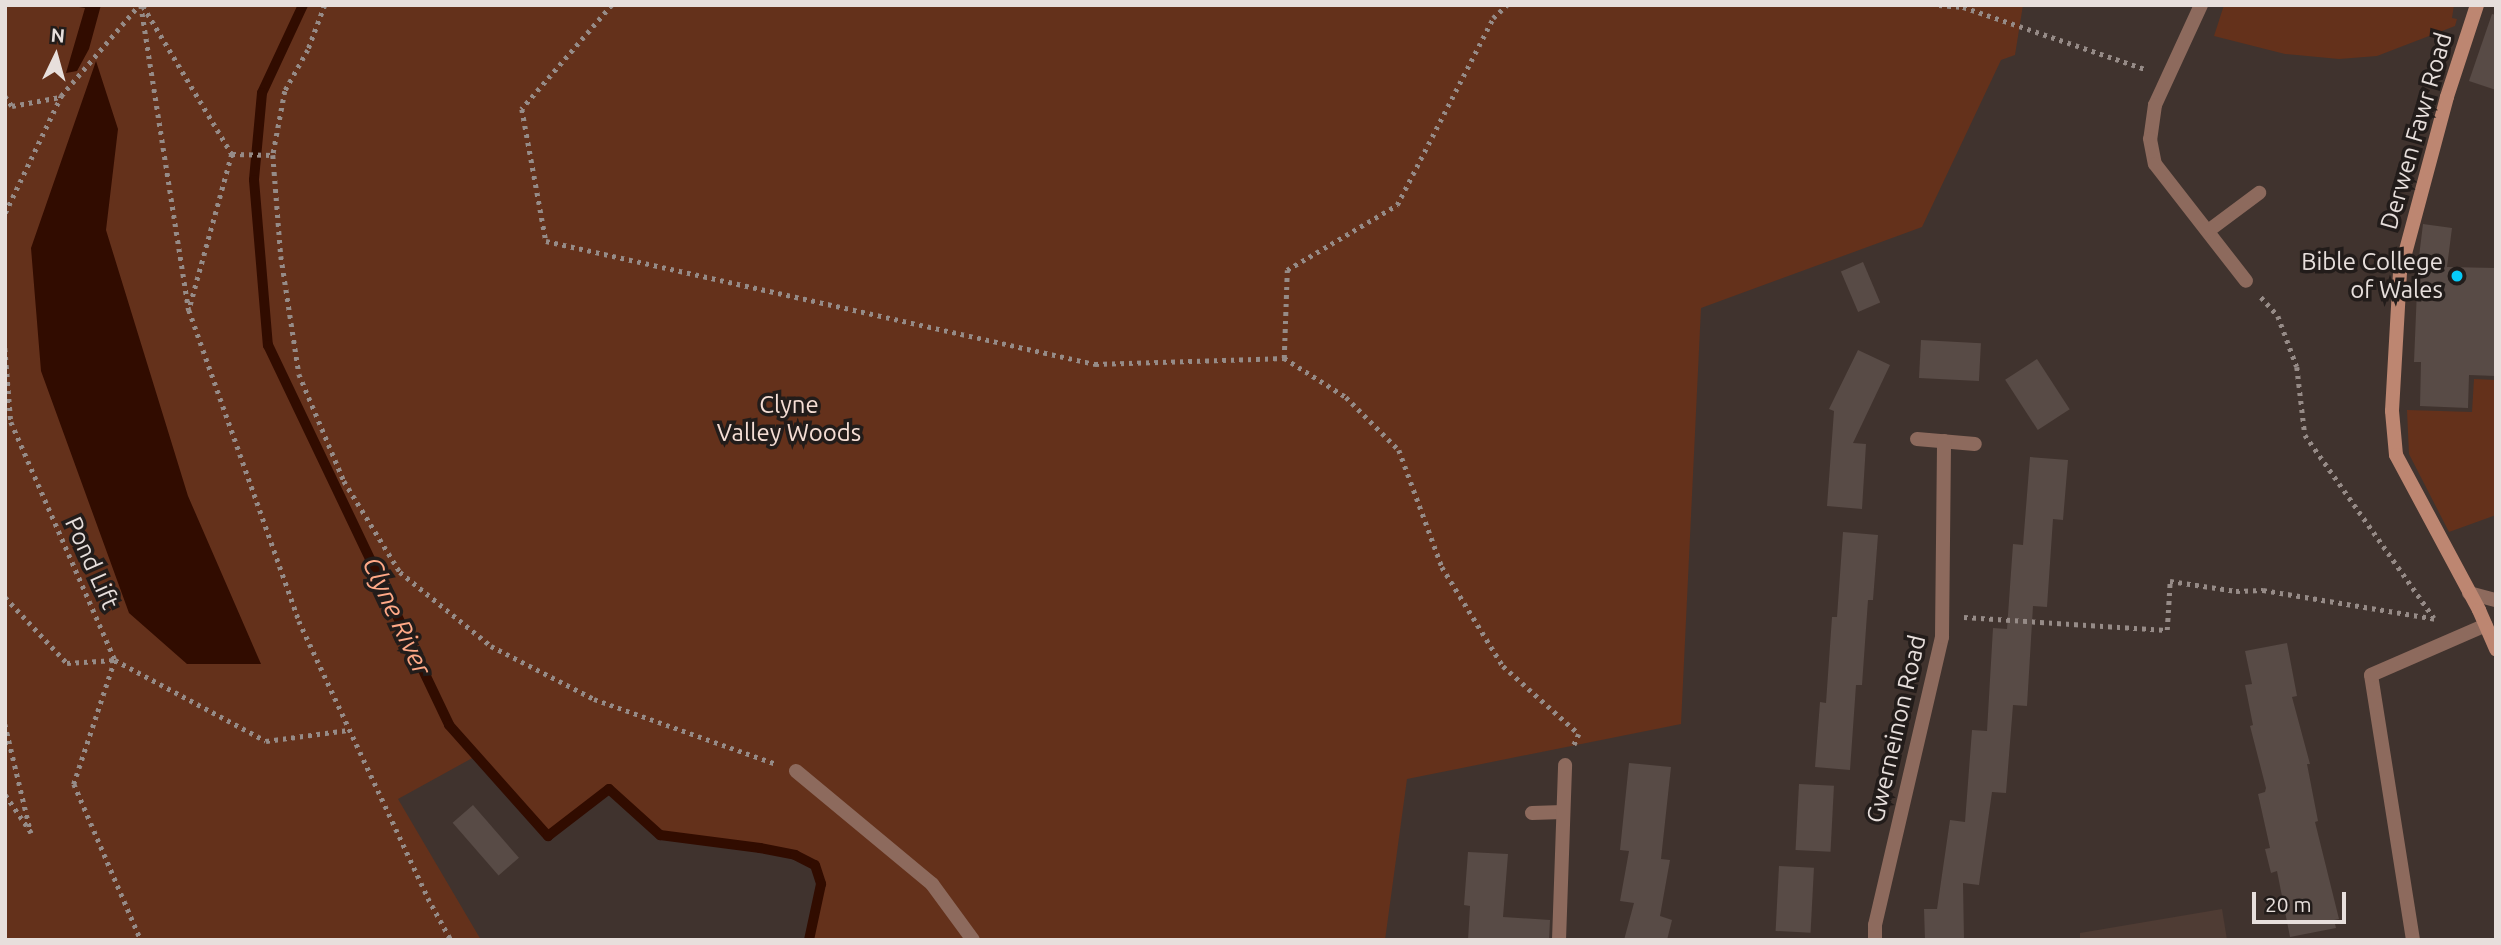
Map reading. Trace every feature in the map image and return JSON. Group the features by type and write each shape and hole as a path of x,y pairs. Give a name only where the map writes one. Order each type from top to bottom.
{"main road":[{"name":"Derwen Fawr Road","path":"2477,5 2447,97 2400,272 2392,411 2396,455 2479,610 2496,649"}],"street":[{"path":"2201,5 2155,105 2150,139 2155,164 2246,281"},
{"path":"2208,231 2259,192"},
{"path":"1917,439 1975,443"},
{"name":"Gwerneinon Road","path":"1875,940 1875,925 1942,637 1944,441"},
{"path":"2469,593 2496,600"},
{"path":"2413,940 2371,675 2486,625"},
{"path":"1559,940 1565,765"},
{"path":"796,771 932,884 973,940"},
{"path":"1532,813 1563,812"}],"path":[{"path":"5,213 61,96 141,5"},
{"path":"141,5 232,154 189,310"},
{"path":"141,5 189,310 299,621 348,730 451,940"},
{"path":"325,5 308,50 285,91 273,155 281,256 299,374 344,481 400,572 491,646 583,693 796,771"},
{"path":"612,5 522,109 546,241 1095,364 1284,358 1346,397 1399,450 1443,567 1503,666 1579,734 1565,765"},
{"path":"1284,358 1287,270 1397,205 1493,18 1507,5"},
{"path":"1939,5 1963,7 2168,77"},
{"path":"5,96 12,106 61,96"},
{"path":"232,154 273,155"},
{"path":"2246,281 2278,316 2297,367 2305,435 2435,619"},
{"name":"Pond Lift","path":"5,348 11,422 115,660"},
{"path":"1942,616 2167,630 2170,582 2236,592 2263,590 2435,619 2479,610"},
{"path":"5,597 67,663 115,660 266,741 348,730"},
{"path":"115,660 74,784 141,940"},
{"path":"5,724 31,833 5,795"}],"shaded area":[{"path":"67,5 101,5 89,49 77,71 66,73 85,8"},
{"path":"96,61 118,129 106,230 188,496 261,664 187,664 129,613 41,371 31,248"},
{"path":"2222,909 2227,940 2080,940 2080,933"}],"green space":[{"name":"Clyne Valley Woods","path":"5,5 2023,5 2015,55 2001,60 1922,227 1701,308 1681,724 1407,779 1385,940 809,940 821,884 815,865 795,855 760,848 660,835 609,789 548,836 476,756 398,799 481,940 5,940"},
{"path":"2224,5 2454,5 2452,18 2457,19 2455,26 2377,56 2339,59 2285,54 2214,36"},
{"path":"2474,379 2496,380 2496,515 2449,532 2409,454 2407,410 2472,412"}],"building":[{"path":"2492,14 2496,15 2496,90 2469,81"},
{"path":"2423,224 2452,228 2447,267 2496,268 2496,376 2469,375 2468,408 2420,406 2421,362 2414,362 2418,265"},
{"path":"1863,262 1880,303 1858,312 1841,271"},
{"path":"1921,340 1981,343 1979,381 1919,378"},
{"path":"1858,350 1890,365 1853,443 1866,444 1862,509 1827,506 1834,411 1829,409"},
{"path":"2037,359 2070,409 2038,430 2005,380"},
{"path":"2030,457 2068,460 2063,520 2053,519 2047,607 2033,606 2027,706 2013,705 2006,793 1992,792 1979,885 1963,883 1964,940 1925,940 1924,909 1937,909 1950,820 1965,822 1972,730 1987,731 1993,628 2007,629 2013,544 2023,545"},
{"path":"1843,532 1878,535 1873,600 1868,600 1862,685 1856,685 1850,770 1815,767 1820,702 1826,703 1832,617 1837,617"},
{"path":"2287,643 2297,696 2292,697 2310,764 2307,764 2318,821 2315,822 2339,919 2334,920 2336,928 2290,937 2277,871 2271,873 2265,849 2270,848 2258,794 2265,792 2266,788 2250,726 2253,725 2245,685 2252,684 2245,651"},
{"path":"1629,763 1671,767 1661,859 1670,860 1660,916 1672,920 1667,940 1624,940 1634,903 1620,901 1629,851 1620,850"},
{"path":"1799,784 1834,786 1830,852 1796,850"},
{"path":"473,805 519,858 499,876 453,823"},
{"path":"1468,852 1508,854 1503,917 1550,920 1549,940 1468,940 1470,906 1464,905"},
{"path":"1779,866 1814,868 1811,933 1776,931"}],"waterway":[{"name":"Clyne River","path":"303,5 262,93 254,180 268,345 449,725 548,836 609,789 660,835 760,848 795,855 815,865 821,884 809,940"}],"place":[{"name":"Bible College of Wales","path":"2457,276"}]}
